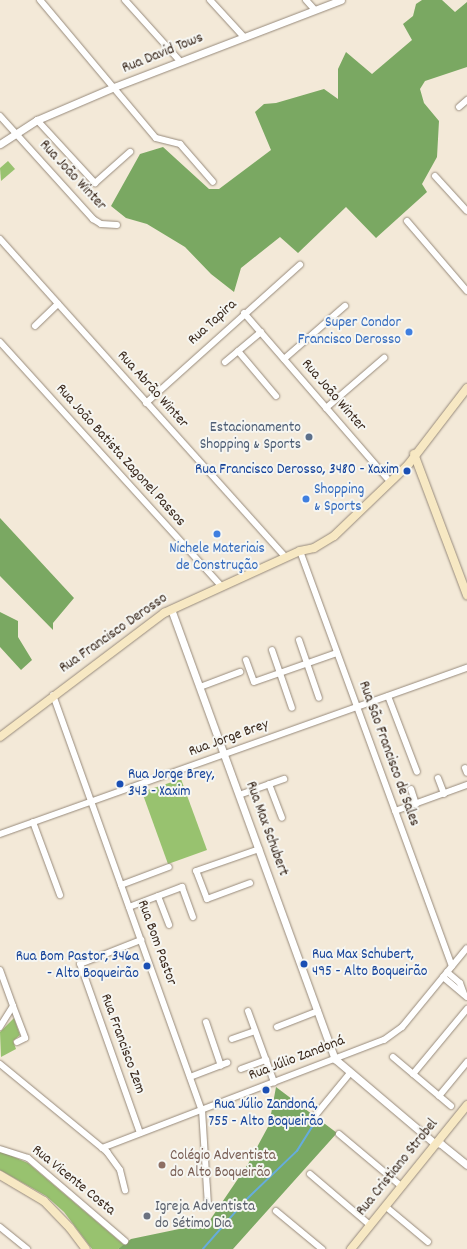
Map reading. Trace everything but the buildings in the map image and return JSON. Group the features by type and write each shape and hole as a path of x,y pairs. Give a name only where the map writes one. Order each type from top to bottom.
{"main road":[{"name":"Rua Francisco Derosso","path":"300,552 335,529 414,454 467,388"},
{"name":"Rua Francisco Derosso","path":"0,737 53,695 171,609 221,586 319,545 338,533 408,465 414,454"},
{"path":"414,454 467,595"},
{"name":"Rua Cristiano Strobel","path":"351,1249 467,1105"},
{"path":"0,1175 44,1201 70,1228 86,1249"}],"street":[{"path":"40,0 156,138 180,144 213,182"},
{"path":"125,0 180,61"},
{"path":"210,0 244,36"},
{"path":"306,0 315,10"},
{"name":"Rua David Tows","path":"0,144 37,120 114,87 341,0"},
{"path":"459,107 467,100"},
{"name":"Rua João Winter","path":"0,116 93,219 101,224 117,225"},
{"path":"37,120 95,183 130,152"},
{"path":"435,176 467,211"},
{"path":"407,221 467,291"},
{"name":"Rua Abrão Winter","path":"0,239 286,558"},
{"name":"Rua Tapira","path":"146,403 244,313 300,265"},
{"path":"35,326 58,304"},
{"path":"284,359 345,306"},
{"name":"Rua João Winter","path":"244,313 387,478"},
{"path":"225,362 261,332"},
{"name":"Rua João Batista Zagonel Passos","path":"0,342 221,586"},
{"path":"238,352 276,396"},
{"path":"326,408 384,358"},
{"name":"Rua São Francisco de Sales","path":"300,552 452,966"},
{"name":"Rua Max Schubert","path":"171,609 335,1059"},
{"path":"299,640 319,698"},
{"path":"272,650 292,708"},
{"path":"246,660 254,682 337,653"},
{"name":"Rua Jorge Brey","path":"0,834 467,668"},
{"path":"200,687 240,672"},
{"name":"Rua Bom Pastor","path":"53,695 202,1110 208,1206"},
{"path":"388,696 417,772"},
{"path":"438,778 444,794"},
{"path":"239,795 284,779"},
{"path":"269,784 282,818"},
{"path":"395,811 467,785"},
{"path":"411,789 416,804"},
{"path":"33,822 60,895"},
{"path":"250,883 207,899 196,871 259,849"},
{"path":"121,885 169,867"},
{"path":"129,906 182,887 193,917"},
{"path":"158,896 169,925"},
{"name":"Rua Francisco Zem","path":"140,1133 80,964 141,940"},
{"name":"Rua Júlio Zandoná","path":"102,1148 335,1059 394,1034 467,948"},
{"path":"0,970 25,1038 17,1042"},
{"path":"445,975 460,983 465,996"},
{"path":"0,1027 13,1006"},
{"path":"413,1074 467,1008"},
{"path":"248,1011 274,1082"},
{"path":"277,1027 318,1011"},
{"path":"190,1077 224,1064 206,1022"},
{"path":"232,1039 256,1031"},
{"path":"393,1057 451,1106"},
{"path":"335,1059 350,1073 437,1143 467,1165"},
{"path":"242,1068 266,1060"},
{"path":"439,1096 467,1062"},
{"path":"0,1064 102,1148 120,1170 125,1190"},
{"path":"314,1117 350,1073"},
{"path":"339,1134 401,1186"},
{"name":"Rua Vicente Costa","path":"0,1149 28,1158 125,1241"},
{"path":"310,1174 370,1225"},
{"path":"386,1206 428,1242"},
{"path":"276,1211 322,1249"},
{"path":"0,1227 27,1249"}],"green space":[{"path":"422,0 442,0 455,12 467,2 467,67 425,81 420,89 424,103 439,121 437,157 422,184 427,192 376,238 346,207 298,253 280,237 241,268 234,292 211,274 185,247 147,224 126,218 111,206 140,154 163,147 209,189 219,189 271,150 255,112 264,104 276,103 324,89 338,99 338,69 346,52 372,74 412,40 403,24 413,16 416,4"},
{"path":"8,161 15,169 1,181 0,168"},
{"path":"0,518 74,598 53,623 53,630 0,576"},
{"path":"0,612 18,621 18,637 32,660 21,670 0,647"},
{"path":"181,779 207,850 168,864 142,792"},
{"path":"14,1018 20,1035 13,1041 16,1049 1,1057 0,1032"},
{"path":"276,1087 337,1133 233,1249 118,1249 131,1239 208,1223 248,1164 269,1125"},
{"path":"0,1151 28,1163 124,1245 118,1249 92,1249 64,1212 46,1196 0,1170"}],"waterway":[{"path":"203,1249 246,1200 297,1151 316,1120"}],"place":[{"name":"Super Condor Francisco Derosso","path":"409,332"},
{"name":"Estacionamento Shopping & Sports","path":"309,437"},
{"name":"Rua Francisco Derosso, 3480 - Xaxim","path":"407,471"},
{"name":"Shopping & Sports","path":"306,499"},
{"name":"Nichele Materiais de Construção","path":"217,534"},
{"name":"Rua Jorge Brey, 343 - Xaxim","path":"120,784"},
{"name":"Rua Max Schubert, 495 - Alto Boqueirão","path":"304,964"},
{"name":"Rua Bom Pastor, 346a - Alto Boqueirão","path":"147,966"},
{"name":"Rua Júlio Zandoná, 755 - Alto Boqueirão","path":"266,1090"},
{"name":"Colégio Adventista do Alto Boqueirão","path":"162,1165"},
{"name":"Igreja Adventista do Sétimo Dia","path":"147,1216"}]}
